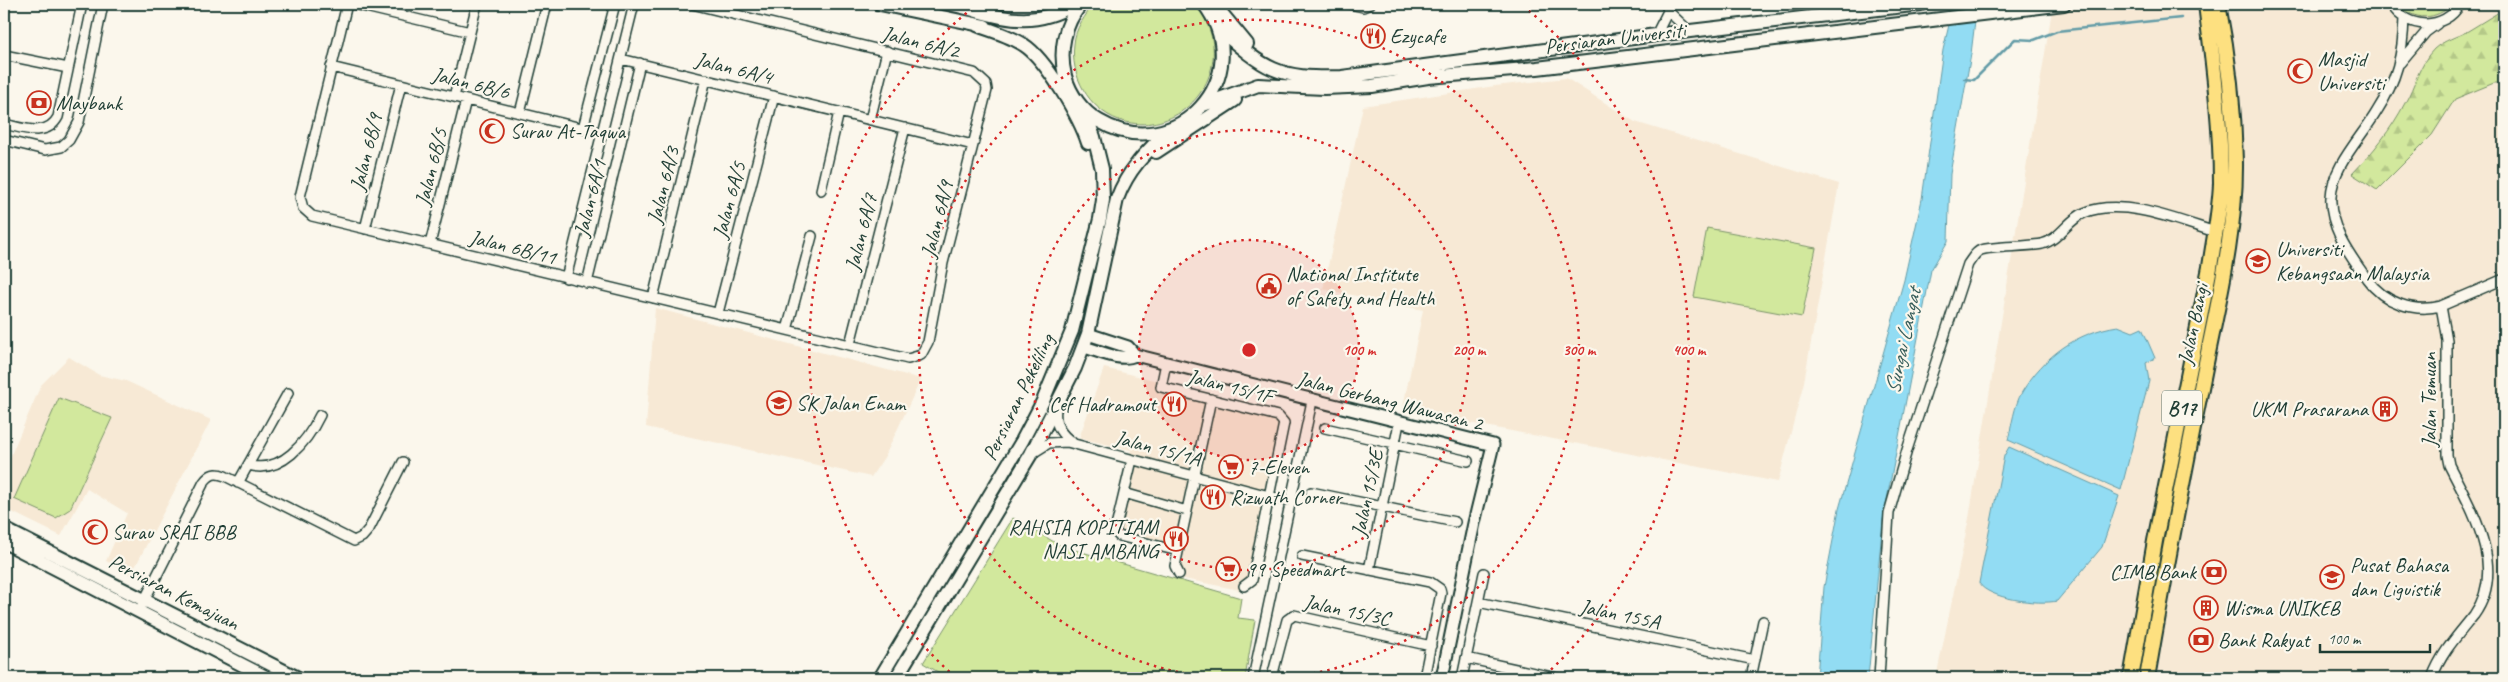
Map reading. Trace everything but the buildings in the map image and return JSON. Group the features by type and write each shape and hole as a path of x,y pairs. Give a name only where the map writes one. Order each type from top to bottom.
{"main road":[{"path":"880,4 1013,32 1029,40 1043,52 1067,80"},
{"path":"949,4 1029,21 1054,15 1075,4"},
{"path":"976,10 1028,15 1043,12 1061,4"},
{"path":"1067,80 1063,68 1063,42 1072,17 1081,4"},
{"path":"1083,108 1094,118 1123,132 1154,133 1170,129 1188,119 1203,105 1211,94 1220,68 1221,42 1218,28 1204,4"},
{"path":"1214,4 1239,37 1269,61 1288,68 1316,72 1376,73"},
{"name":"Persiaran Universiti","path":"1218,28 1258,62 1279,72 1308,78 1376,73 1656,35 1921,4"},
{"name":"Persiaran Universiti","path":"1203,105 1258,85 1324,88 1372,86 1428,77 1537,68 2064,4"},
{"path":"2197,4 2214,6"},
{"name":"Jalan Bangi","path":"2131,678 2155,541 2210,267 2221,184 2215,80 2214,6"},
{"name":"Jalan Bangi","path":"2147,678 2171,542 2224,272 2232,216 2235,162 2230,88 2214,6"},
{"path":"978,25 1024,44 1032,51 1039,58 1072,108 1086,138 1092,158 1096,201 1091,257"},
{"name":"Persiaran Pekeliling","path":"880,678 1007,466 1042,401 1072,331 1103,200 1102,169 1094,137 1083,108 1067,80"},
{"path":"1112,228 1130,184 1154,154 1226,104 1247,95 1268,91 1332,93 1372,86"},
{"name":"Persiaran Pekeliling","path":"896,678 1031,454 1056,404 1084,347 1088,334 1117,198 1130,171 1170,129"},
{"name":"Persiaran Kemajuan","path":"4,529 298,678"},
{"name":"Persiaran Kemajuan","path":"4,542 268,678"}],"street":[{"path":"4,124 33,130 46,130 54,126 58,117 82,4"},
{"path":"4,140 45,150 61,147 69,140 79,122 103,4"},
{"name":"Jalan 6B/11","path":"347,4 300,197 303,208 312,216 908,359 921,355"},
{"path":"353,4 470,32"},
{"path":"454,97 477,4"},
{"path":"520,113 547,4"},
{"path":"583,128 615,4"},
{"path":"566,278 634,4"},
{"name":"Jalan 6A/2","path":"692,4 974,73 982,78 987,90"},
{"path":"1350,4 1363,7 1370,4"},
{"path":"2391,4 2404,18 2419,24 2436,23 2444,20"},
{"path":"2460,4 2444,20 2426,32 2400,64 2378,110 2340,168 2333,183 2330,199 2334,219 2343,241 2373,288 2389,299 2409,307 2442,306 2504,279"},
{"path":"1656,35 1667,7 1689,31"},
{"path":"2400,64 2404,18"},
{"path":"870,120 887,51"},
{"path":"4,55 68,68"},
{"name":"Jalan 6A/4","path":"621,59 973,145"},
{"name":"Jalan 6A/1","path":"587,283 640,63"},
{"name":"Jalan 6B/6","path":"331,67 602,133"},
{"name":"Jalan 6A/3","path":"653,298 706,80"},
{"name":"Jalan 6B/9","path":"365,229 401,84"},
{"name":"Jalan 6A/9","path":"921,355 928,342 943,263 987,90"},
{"name":"Jalan 6A/5","path":"718,313 774,96"},
{"name":"Jalan 6B/5","path":"430,244 466,100"},
{"path":"821,190 839,112"},
{"name":"Jalan 6A/7","path":"850,344 905,128"},
{"path":"1879,678 1889,513 1913,431 1968,264 1974,255 1981,250 2024,247 2048,242 2073,219 2086,212 2110,208 2125,208 2168,217 2215,232"},
{"path":"787,330 812,236"},
{"name":"Jalan Temuan","path":"2432,678 2440,660 2482,602 2489,585 2488,553 2483,533 2449,465 2447,455 2447,340 2442,306"},
{"name":"Jalan Gerbang Wawasan 2","path":"1088,334 1128,347 1135,355"},
{"name":"Jalan Gerbang Wawasan 2","path":"1084,347 1122,358 1135,355 1399,423 1493,445 1474,523 1442,678"},
{"name":"Jalan 15/1F","path":"1166,363 1161,387 1278,416 1284,426 1270,496"},
{"path":"238,483 288,392"},
{"path":"1179,574 1175,569 1178,551 1211,400"},
{"path":"1274,678 1253,676 1312,401"},
{"path":"1056,404 1056,419 1059,430 1074,444"},
{"path":"248,465 267,468 285,457 308,437 320,415"},
{"name":"Jalan 15/3E","path":"1369,570 1399,423"},
{"path":"1325,428 1468,461"},
{"name":"Jalan 15/1A","path":"1031,454 1049,443 1074,444 1291,502"},
{"path":"1132,460 1114,527 1119,536 1178,551"},
{"path":"138,612 207,478 220,474 354,541 362,537 368,529 403,462"},
{"path":"1311,492 1456,522"},
{"path":"1124,493 1187,511"},
{"path":"1244,586 1252,580 1270,496"},
{"path":"1302,556 1436,585 1441,593 1424,678"},
{"path":"1462,678 1484,573"},
{"name":"Jalan 155A","path":"1478,602 1755,660"},
{"name":"Jalan 15/3C","path":"1274,678 1287,620 1294,615 1431,646"},
{"path":"1751,678 1763,621"},
{"path":"1466,658 1557,678"}],"shaded area":[{"name":"Universiti Kebangsaan Malaysia","path":"2053,4 2504,4 2504,678 1936,678 1969,518"},
{"path":"1566,78 1635,122 1839,184 1804,382 1778,482 1454,420 1403,407 1423,310 1323,289 1363,106 1495,86"},
{"name":"SK Jalan Enam","path":"655,308 921,379 885,456 871,477 646,427"},
{"path":"69,357 99,375 126,381 211,420 131,575 106,561 127,513 87,489 61,536 4,508 5,469 41,385"},
{"path":"1104,368 1282,411 1290,419 1258,584 1245,591 1179,578 1170,571 1173,555 1116,540 1109,531 1131,450 1079,438"}],"green space":[{"path":"1094,4 1193,4 1203,15 1212,37 1213,59 1209,75 1202,90 1193,102 1181,112 1167,119 1152,123 1135,124 1119,120 1098,108 1083,90 1078,79 1074,56 1076,33 1081,22"},
{"path":"2398,4 2453,4 2439,13 2425,17 2411,14"},
{"path":"2504,9 2504,83 2494,83 2455,99 2432,135 2377,190 2352,174 2388,132 2409,96 2425,61 2434,49"},
{"path":"1707,228 1816,248 1802,317 1694,297"},
{"path":"59,398 112,418 70,509 56,518 14,499"},
{"path":"1013,518 1061,546 1241,598 1238,618 1255,620 1245,678 948,678 923,663"}],"water":[{"name":"Sungai Langat","path":"1954,4 1977,4 1971,54 1950,174 1948,241 1931,270 1883,520 1868,678 1817,678 1824,587 1839,509 1904,280 1922,199 1943,50"},
{"path":"2118,326 2133,332 2142,328 2155,358 2146,363 2149,381 2121,490 2008,440 2019,397 2041,367 2051,357 2075,340 2103,329"},
{"path":"2009,447 2119,496 2102,547 2057,601 2015,600 1992,593 1984,589 1979,583 2004,456"}],"waterway":[{"path":"2231,9 2265,4"},
{"path":"1964,79 1974,80 2015,39 2034,40 2057,31 2181,18"}],"place":[{"name":"Ezycafe","path":"1373,36"},
{"name":"Masjid Universiti","path":"2300,71"},
{"name":"Maybank","path":"39,103"},
{"name":"Surau At-Taqwa","path":"492,131"},
{"name":"Universiti Kebangsaan Malaysia","path":"2258,261"},
{"name":"National Institute of Safety and Health","path":"1269,286"},
{"name":"SK Jalan Enam","path":"779,403"},
{"name":"Cef Hadramout","path":"1174,404"},
{"name":"UKM Prasarana","path":"2385,409"},
{"name":"7-Eleven","path":"1231,467"},
{"name":"Rizwath Corner","path":"1213,497"},
{"name":"Surau SRAI BBB","path":"95,532"},
{"name":"RAHSIA KOPITIAM NASI AMBANG","path":"1176,539"},
{"name":"99 Speedmart","path":"1228,569"},
{"name":"CIMB Bank","path":"2214,572"},
{"name":"Pusat Bahasa dan Liguistik","path":"2332,577"},
{"name":"Wisma UNIKEB","path":"2206,608"},
{"name":"Bank Rakyat","path":"2201,640"}]}
